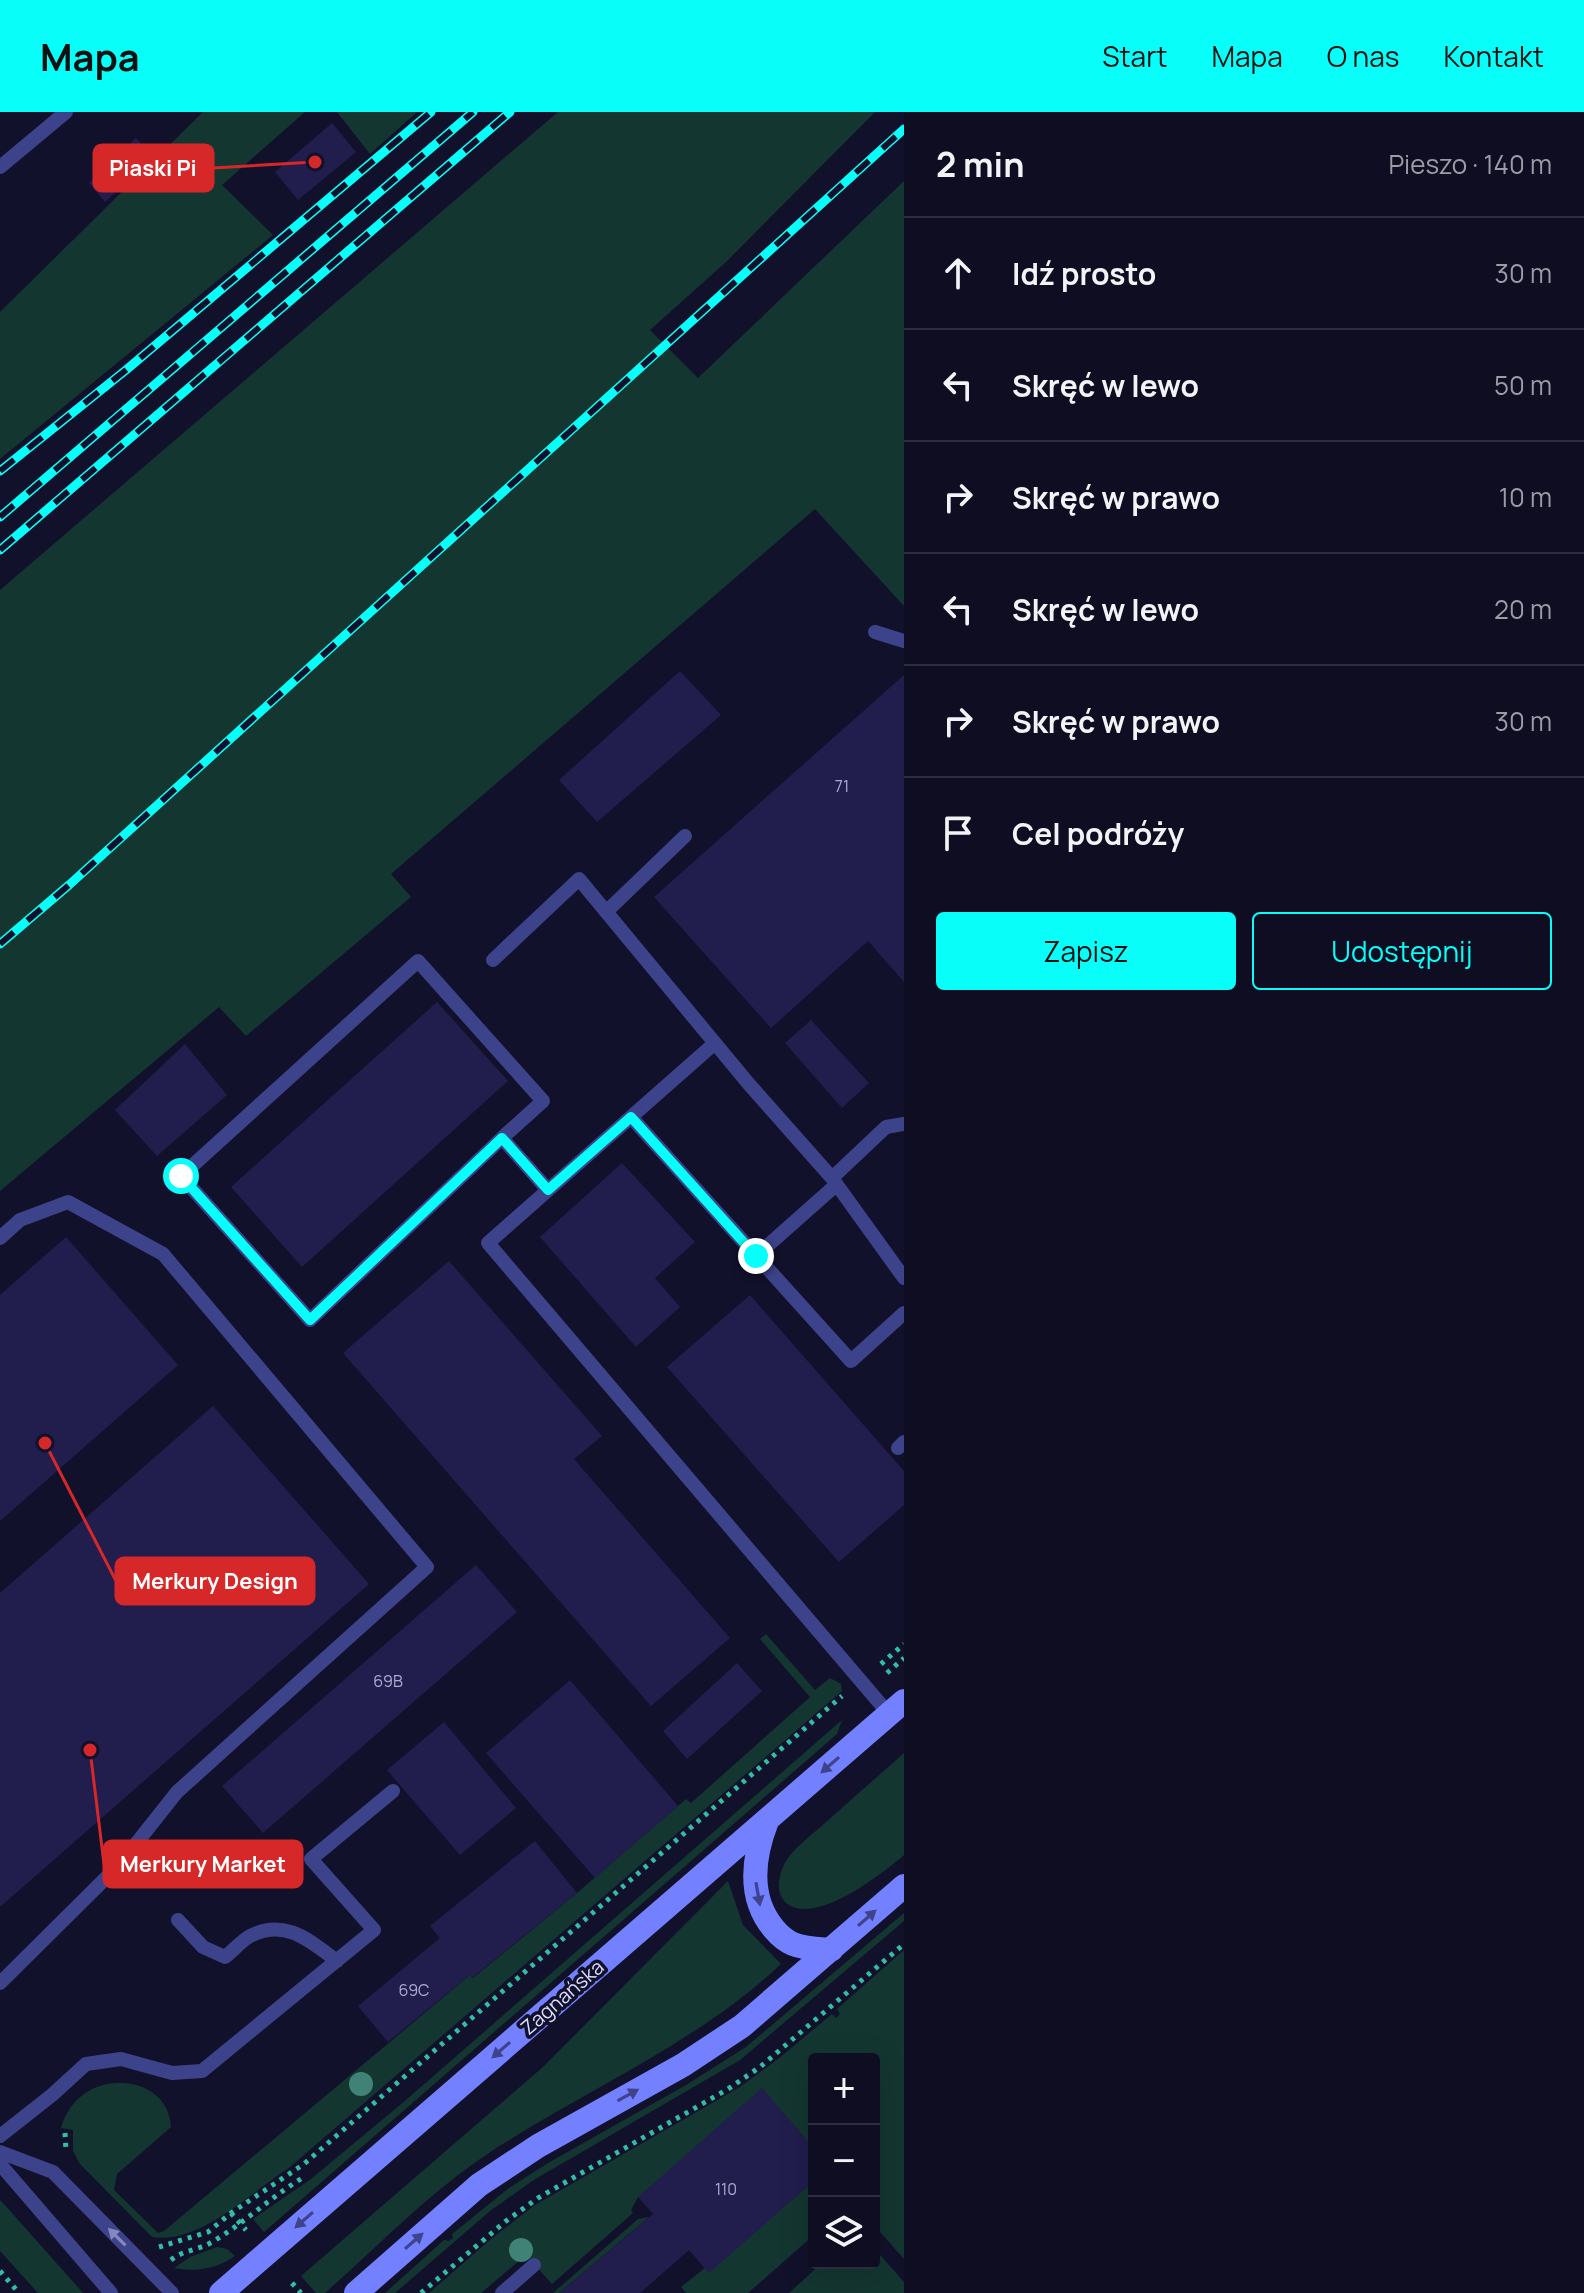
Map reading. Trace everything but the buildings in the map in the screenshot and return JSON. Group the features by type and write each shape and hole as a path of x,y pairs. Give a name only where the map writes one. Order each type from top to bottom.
{"main road":[{"name":"Zagnańska","path":"221,2293 896,1707"},
{"path":"768,1819 754,1866 759,1907 767,1920 790,1943 808,1949 831,1950"},
{"path":"356,2293 479,2185 538,2146 683,2065 742,2026 904,1886"}],"lane":[{"path":"0,167 66,112"},
{"path":"875,632 904,641"},
{"path":"606,912 685,836"},
{"path":"493,960 579,879 834,1182 904,1278"},
{"path":"418,961 543,1101 502,1138 310,1320 181,1176 418,961"},
{"path":"715,1043 488,1243 896,1707"},
{"path":"631,1117 851,1361 904,1313"},
{"path":"756,1256 834,1182 886,1127 904,1124"},
{"path":"502,1138 548,1190"},
{"path":"0,1238 20,1220 68,1202 163,1254 427,1567 177,1792 120,1864 0,1983"},
{"path":"0,2136 86,2064 121,2059 172,2073 202,2071 374,1930 311,1859 393,1791"},
{"path":"178,1920 203,1947 225,1957 250,1936 281,1929 302,1935 337,1961"},
{"path":"0,2152 53,2172 172,2293"},
{"path":"0,2164 111,2293"},
{"path":"502,2293 534,2265"}],"path":[{"path":"879,1666 904,1644"},
{"path":"891,1670 904,1658"},
{"path":"154,2249 208,2232 304,2164 843,1696"},
{"path":"421,2293 538,2198 728,2089 760,2067 904,1944"},
{"path":"231,2213 244,2226"},
{"path":"166,2265 177,2255 209,2244 226,2233"},
{"path":"0,2271 19,2293"},
{"path":"292,2283 301,2293"}],"green space":[{"path":"203,112 305,112 222,185 273,235 0,459 0,312"},
{"path":"337,112 417,112 370,154"},
{"path":"558,112 875,112 726,262 650,330 698,378 904,181 904,606 815,509 391,874 411,897 246,1036 219,1007 0,1191 0,590"},
{"path":"766,1634 815,1690 830,1678 841,1684 842,1691 290,2167 207,2225 189,2233 152,2237 80,2164 73,2151 73,2130 61,2128 71,2107 86,2093 103,2085 122,2083 140,2086 156,2095 166,2109 171,2127 117,2174 114,2190 158,2233 164,2231 470,1975 473,1978 577,1893 686,1799 691,1803 810,1697 760,1639"},
{"path":"842,1720 837,1734 264,2232 253,2219 311,2179 406,2100"},
{"path":"904,1753 904,1855 864,1885 829,1904 797,1908 785,1902 780,1894 779,1881 791,1854"},
{"path":"728,1881 743,1925 781,1964 748,1993 676,2043 486,2155 424,2203 325,2293 316,2293 301,2276 543,2067"},
{"path":"904,1913 904,1921 740,2060 532,2181 490,2211 395,2293 385,2293 509,2188 746,2047"},
{"path":"904,1950 904,2259 880,2232 880,2053 808,2053 808,2150 638,2197 631,2210 633,2213 552,2284 526,2255 481,2293 429,2293 535,2205 740,2087 832,2014 836,2018 840,2014 837,2009"},
{"path":"808,2186 808,2240 748,2293 686,2293 681,2287"},
{"path":"0,2200 83,2293 38,2293 0,2251"},
{"path":"649,2217 559,2293 553,2293 638,2219"},
{"path":"217,2247 227,2249 235,2256 206,2268 174,2268 190,2257"},
{"path":"880,2255 904,2282 904,2293 789,2293 815,2269 880,2269"}],"railway":[{"path":"0,471 126,370 431,112"},
{"path":"0,517 473,112"},
{"path":"0,550 510,112"},
{"path":"0,944 904,129"}],"place":[{"name":"Piaski Pi","path":"315,162"},
{"name":"Merkury Design","path":"45,1443"},
{"name":"Merkury Market","path":"90,1750"}],"route":[{"path":"181,1176 310,1320 502,1138 548,1190 631,1117 756,1256"}]}
